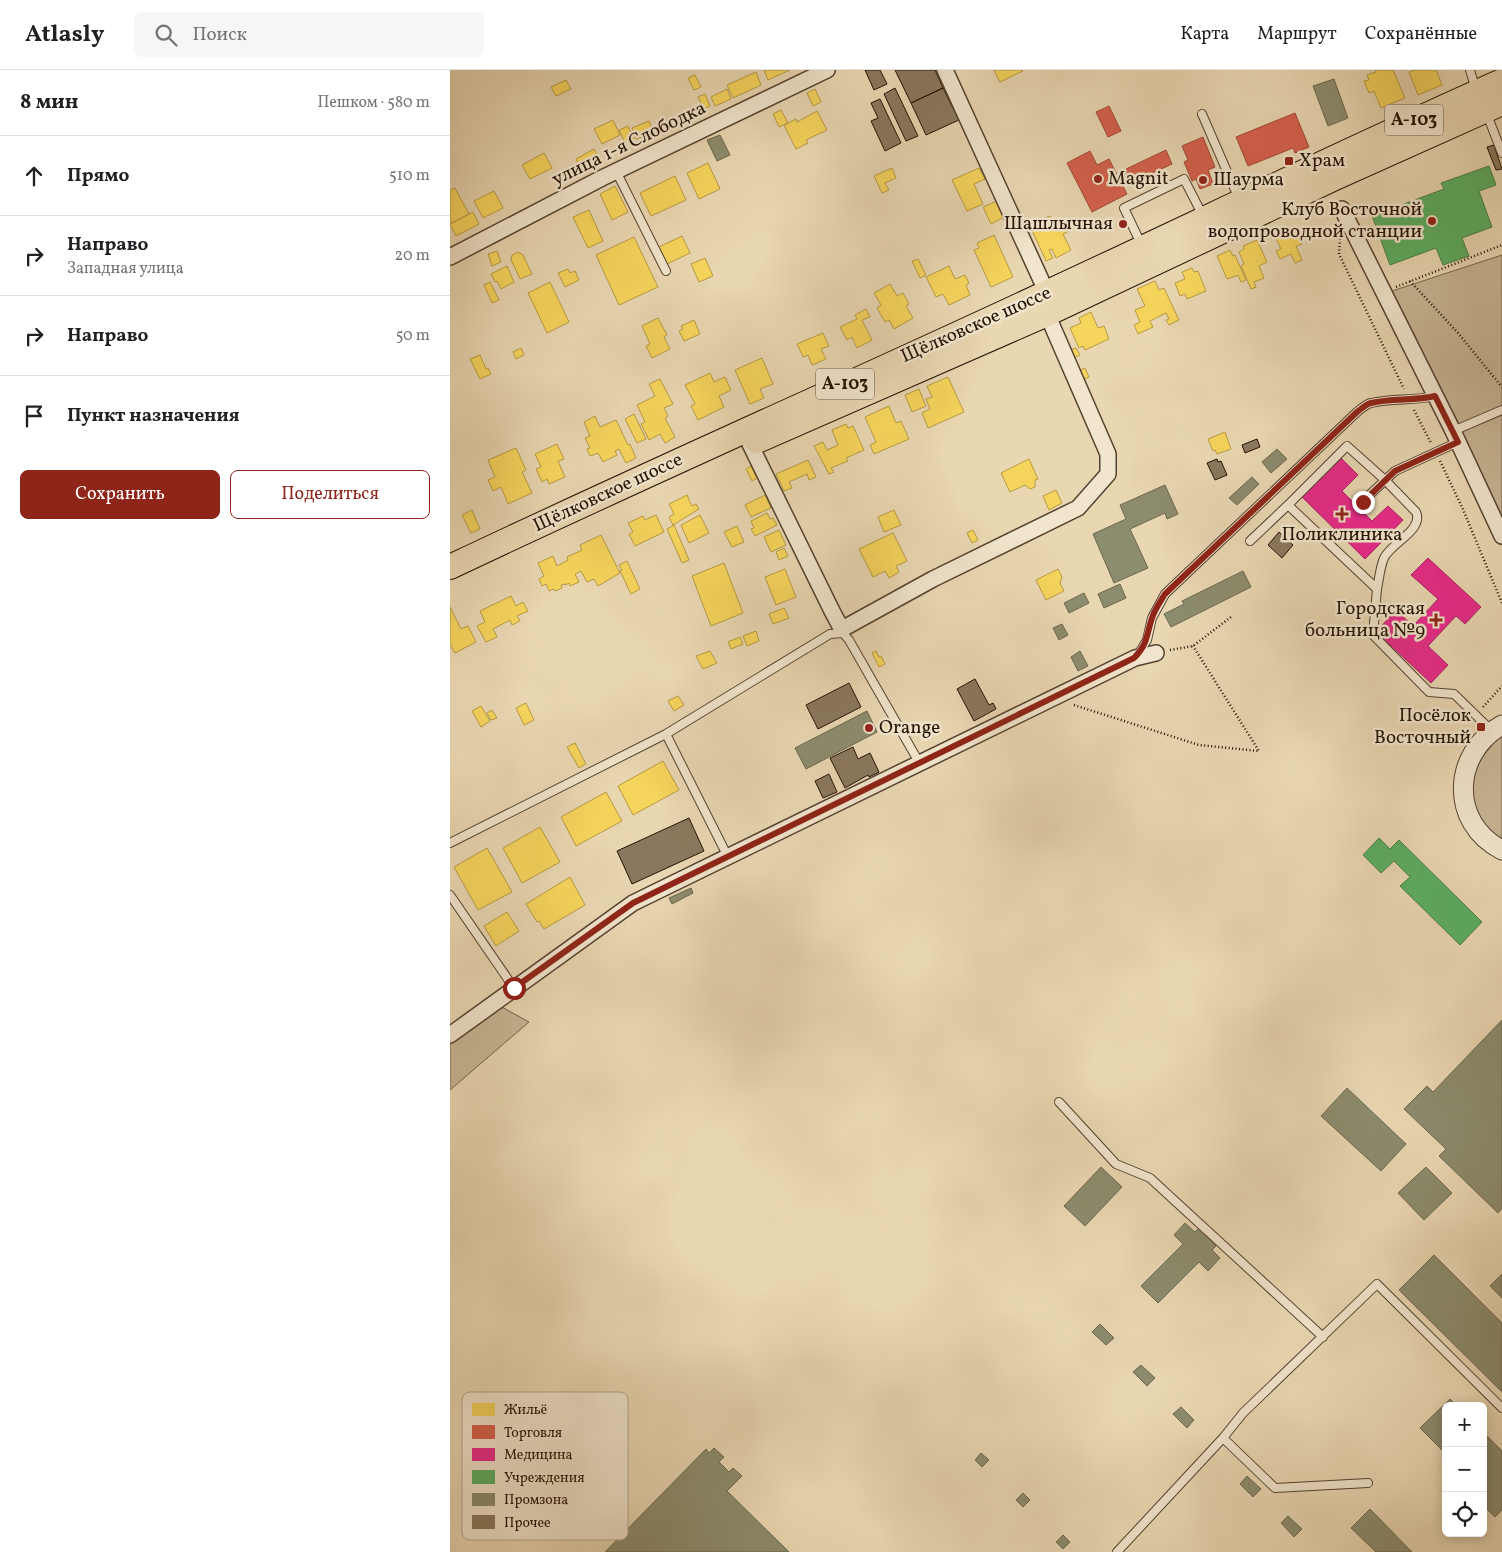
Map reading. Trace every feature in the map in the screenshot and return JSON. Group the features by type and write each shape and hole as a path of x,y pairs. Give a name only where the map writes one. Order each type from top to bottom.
{"main road":[{"name":"Щёлковское шоссе","path":"450,568 781,413 1047,304 1335,178 1484,94 1502,81"},
{"name":"Щёлковское шоссе","path":"450,585 1047,304 1143,247 1204,218 1327,160 1484,94"}],"street":[{"name":"улица 1-я Слободка","path":"450,257 616,171 828,70"},
{"path":"750,444 832,611 840,626 844,628 933,579 1078,508 1108,474 1108,454 1047,304 945,70"},
{"path":"1342,210 1455,436 1502,536"},
{"path":"450,1035 633,903 1134,658 1156,653"},
{"path":"1498,849 1482,836 1470,819 1463,789 1469,759 1480,742 1499,725"}],"lane":[{"path":"1484,94 1502,153"},
{"path":"1202,114 1240,201"},
{"path":"616,171 666,271"},
{"path":"1143,247 1124,208 1184,179 1204,218"},
{"path":"1134,658 1142,650 1147,640 1152,618 1165,594 1357,412 1369,403 1435,396"},
{"path":"1363,502 1395,471 1502,410"},
{"path":"1250,541 1347,446 1385,480 1416,512 1418,520 1416,525 1384,557 1377,589 1372,635 1428,692 1454,694 1475,715 1499,725"},
{"path":"1288,505 1377,589"},
{"path":"450,843 666,734 830,634 843,633 920,764"},
{"path":"666,734 728,857"},
{"path":"450,895 514,988"},
{"path":"1059,1102 1116,1164 1150,1178 1323,1337"},
{"path":"1117,1552 1223,1438 1243,1413 1378,1284 1502,1408"},
{"path":"1223,1438 1275,1488 1368,1483"}],"path":[{"path":"1384,292 1502,245"},
{"path":"1410,281 1458,333 1502,387"},
{"path":"1156,653 1193,646 1232,617"},
{"path":"1053,698 1199,745 1258,751 1193,646"},
{"path":"1475,715 1502,686"}],"shaded area":[{"path":"1502,255 1502,522 1392,291"},
{"path":"1502,736 1502,841 1489,829 1480,816 1474,802 1473,789 1480,761 1489,748"},
{"path":"500,1006 529,1022 450,1090 450,1043"}],"building: Жильё":[{"path":"764,70 790,70 768,80"},
{"path":"994,70 1022,70 1023,71 1000,82"},
{"path":"1375,70 1393,70 1405,98 1381,108 1374,91 1369,93 1364,81 1369,80 1367,75 1376,72"},
{"path":"1415,70 1436,70 1442,85 1418,95 1409,72"},
{"path":"756,72 761,85 733,98 727,85"},
{"path":"695,75 701,87 694,90 688,78"},
{"path":"566,80 571,89 556,96 551,87"},
{"path":"727,89 731,99 715,106 711,97"},
{"path":"815,89 821,102 813,106 807,93"},
{"path":"705,94 710,106 704,109 698,97"},
{"path":"781,110 788,123 779,127 773,114"},
{"path":"817,111 827,130 806,140 808,143 796,149 784,125 796,119 797,122"},
{"path":"613,120 620,135 602,144 594,129"},
{"path":"649,121 652,129 649,130 650,134 636,139 632,128"},
{"path":"628,126 634,139 625,143 619,130"},
{"path":"594,149 600,160 582,170 576,159"},
{"path":"544,153 552,168 530,179 522,165"},
{"path":"708,163 720,189 699,199 687,173"},
{"path":"892,168 896,178 885,183 889,190 882,193 874,176"},
{"path":"979,168 985,179 974,184 983,204 967,211 952,180"},
{"path":"675,176 686,200 651,216 640,193"},
{"path":"615,186 628,212 612,220 600,194"},
{"path":"455,188 469,214 452,223 450,220 450,190"},
{"path":"494,191 503,208 483,218 474,201"},
{"path":"997,201 1004,217 991,224 983,207"},
{"path":"589,210 603,241 588,248 573,217"},
{"path":"473,212 479,224 456,236 450,224"},
{"path":"1050,216 1053,222 1062,218 1069,231 1063,234 1071,250 1056,258 1052,249 1049,250 1053,258 1046,261 1031,228 1042,223 1040,220"},
{"path":"1287,226 1290,231 1295,229 1302,244 1296,246 1302,260 1295,263 1291,254 1280,259 1276,251 1281,249 1273,232"},
{"path":"994,235 1013,277 991,287 974,250 979,248 977,243"},
{"path":"682,236 690,253 667,264 659,247"},
{"path":"634,237 658,287 619,305 596,255"},
{"path":"1257,240 1267,262 1259,266 1264,278 1254,282 1256,287 1251,289 1241,266 1244,264 1239,252 1244,249 1243,246"},
{"path":"1230,250 1233,256 1235,255 1246,280 1241,282 1238,275 1227,279 1217,256"},
{"path":"497,251 501,262 492,266 488,254"},
{"path":"518,252 523,255 532,274 520,279 511,260 512,255"},
{"path":"705,258 713,276 699,282 691,264"},
{"path":"918,259 926,275 920,278 912,261"},
{"path":"507,266 514,282 501,289 491,274"},
{"path":"949,266 955,279 965,275 969,283 966,285 970,295 949,305 943,294 936,297 926,277"},
{"path":"1192,268 1194,272 1198,271 1206,291 1187,299 1185,294 1180,296 1175,283 1185,279 1182,272"},
{"path":"568,269 570,273 575,271 579,280 565,287 558,273"},
{"path":"1155,281 1159,290 1164,288 1179,320 1169,325 1166,320 1169,319 1166,313 1150,321 1153,327 1138,334 1134,325 1140,322 1135,310 1145,306 1137,289"},
{"path":"490,282 499,300 492,303 484,285"},
{"path":"550,282 569,322 547,333 528,293"},
{"path":"890,284 897,296 903,293 909,304 906,306 913,318 894,329 889,320 885,322 877,308 881,305 874,293"},
{"path":"866,309 870,317 862,320 872,340 857,348 852,337 847,340 840,327 857,319 855,315"},
{"path":"1091,312 1098,328 1104,326 1109,339 1085,350 1083,346 1079,348 1070,328 1081,323 1079,318"},
{"path":"658,318 667,335 664,337 670,349 652,358 646,346 650,344 642,326"},
{"path":"694,320 700,334 684,341 679,331 683,329 681,326"},
{"path":"823,333 829,346 821,349 826,359 812,365 808,355 803,357 797,344"},
{"path":"521,348 524,355 516,359 513,352"},
{"path":"1076,348 1080,355 1073,358 1070,350"},
{"path":"480,355 486,369 488,368 491,374 480,379 470,359"},
{"path":"762,358 773,384 760,389 764,398 750,404 735,370"},
{"path":"1085,368 1089,377 1082,380 1078,371"},
{"path":"710,373 714,382 725,377 731,390 719,396 724,407 698,420 691,406 695,404 685,385"},
{"path":"948,377 964,412 928,428 922,413 930,409 926,399 932,397 927,386"},
{"path":"660,379 673,404 664,408 668,416 665,418 675,437 665,443 660,434 649,440 641,424 645,422 637,405 655,396 649,384"},
{"path":"919,389 926,406 912,412 905,395"},
{"path":"889,406 896,423 901,421 909,439 874,454 870,445 876,442 865,417"},
{"path":"634,414 646,439 637,443 625,419"},
{"path":"595,416 600,427 616,420 636,458 626,463 619,449 615,451 617,455 603,462 598,453 590,456 587,449 590,448 585,438 590,436 584,422"},
{"path":"846,424 848,428 853,426 864,450 846,458 848,461 831,468 834,472 829,474 814,446 823,442 827,450 838,445 832,430"},
{"path":"1225,432 1231,449 1217,454 1215,450 1213,451 1208,439"},
{"path":"557,444 564,459 558,461 565,477 549,484 547,479 542,482 536,469 541,467 535,454"},
{"path":"516,448 526,470 522,472 532,493 508,504 501,487 493,491 488,480 495,477 488,460"},
{"path":"1029,459 1038,479 1035,480 1035,487 1030,489 1025,485 1010,492 1001,473"},
{"path":"808,460 816,477 809,480 807,474 789,482 792,488 784,491 776,474"},
{"path":"751,466 757,478 752,481 746,469"},
{"path":"1056,490 1062,503 1049,510 1043,496"},
{"path":"687,495 692,506 696,504 699,509 673,525 669,517 674,514 669,504"},
{"path":"765,495 771,508 751,517 745,505"},
{"path":"472,510 480,529 471,533 462,515"},
{"path":"894,510 901,525 884,532 878,517"},
{"path":"767,513 770,519 773,518 777,525 755,536 751,529 754,528 751,521"},
{"path":"656,515 664,532 635,546 629,534 633,532 628,523 643,516 645,520"},
{"path":"700,515 709,533 689,543 681,525"},
{"path":"674,525 689,560 682,563 667,529"},
{"path":"737,526 744,542 732,547 724,532"},
{"path":"779,530 786,545 771,552 764,537"},
{"path":"973,530 978,540 972,543 967,533"},
{"path":"893,533 907,561 896,566 899,572 889,578 885,571 873,577 859,549"},
{"path":"601,535 620,573 598,586 594,579 587,582 581,571 575,574 579,582 570,586 569,583 561,585 562,588 555,591 554,589 549,591 546,584 542,586 539,579 544,576 538,563 553,556 557,566 568,560 567,557 582,550 580,545"},
{"path":"784,548 788,556 779,560 776,552"},
{"path":"627,561 640,589 631,594 619,565"},
{"path":"724,563 743,613 711,626 692,576"},
{"path":"785,569 796,597 776,605 765,577"},
{"path":"1058,569 1062,577 1060,583 1064,591 1046,600 1036,580"},
{"path":"511,596 516,606 523,602 528,611 517,616 520,621 512,625 510,620 493,629 497,637 486,642 477,626 485,622 480,611"},
{"path":"450,607 461,629 468,626 476,642 455,653 450,644"},
{"path":"784,608 789,618 773,624 769,614"},
{"path":"756,631 759,641 747,646 743,636"},
{"path":"740,637 743,644 731,649 728,642"},
{"path":"710,651 717,663 703,669 696,656"},
{"path":"876,651 885,664 879,667 872,653"},
{"path":"678,696 684,705 674,711 668,701"},
{"path":"526,703 534,720 524,725 516,708"},
{"path":"481,706 490,721 481,727 472,711"},
{"path":"492,710 497,718 491,720 487,713"},
{"path":"575,743 586,764 579,768 567,747"},
{"path":"663,761 679,790 633,815 618,786"},
{"path":"606,792 622,821 576,846 561,817"},
{"path":"540,827 560,862 522,883 503,848"},
{"path":"487,848 512,892 478,910 454,867"},
{"path":"570,877 585,905 544,929 539,921 537,922 526,904"},
{"path":"507,912 519,931 496,946 484,926"}],"building: Торговля":[{"path":"1109,106 1121,131 1108,137 1096,112"},
{"path":"1295,113 1309,147 1295,153 1293,148 1248,166 1236,137"},
{"path":"1203,137 1215,167 1208,170 1213,184 1200,189 1196,179 1192,181 1184,162 1188,160 1182,146"},
{"path":"1166,150 1172,164 1131,183 1124,170"},
{"name":"Magnit","path":"1090,151 1097,165 1109,159 1127,194 1092,212 1067,163"}],"building: Медицина":[{"name":"Поликлиника","path":"1341,458 1358,475 1342,491 1372,521 1388,506 1403,520 1365,559 1302,497"},
{"name":"Городская больница №9","path":"1428,558 1481,607 1465,624 1456,616 1428,646 1448,665 1431,683 1376,632 1396,610 1413,626 1438,599 1411,575"}],"building: Учреждения":[{"name":"Клуб Восточной водопроводной станции","path":"1489,166 1496,185 1479,191 1492,227 1462,238 1469,256 1443,265 1436,248 1390,265 1372,216 1444,189 1441,183"},
{"path":"1379,838 1390,849 1399,840 1482,922 1460,945 1400,886 1410,877 1394,861 1381,873 1363,855"}],"building: Промзона":[{"path":"1334,79 1348,118 1328,126 1313,86"},
{"path":"720,135 730,155 717,161 707,140"},
{"path":"1277,449 1287,459 1271,473 1262,462"},
{"path":"1252,477 1259,484 1237,505 1229,498"},
{"path":"1165,485 1178,514 1167,519 1165,513 1130,529 1148,568 1114,583 1093,534 1126,519 1120,505"},
{"path":"1243,571 1251,587 1171,627 1164,614 1184,604 1182,601"},
{"path":"1120,584 1126,598 1104,608 1098,594"},
{"path":"1084,593 1089,603 1069,613 1064,603"},
{"path":"1062,624 1068,635 1059,640 1053,628"},
{"path":"1080,651 1088,666 1078,671 1071,657"},
{"path":"867,711 877,732 806,769 795,748"},
{"path":"691,888 693,893 672,904 669,898"},
{"path":"1502,1020 1502,1208 1498,1213 1439,1156 1446,1149 1404,1109 1427,1086 1433,1092"},
{"path":"1347,1088 1406,1144 1381,1171 1321,1116"},
{"path":"1101,1167 1122,1187 1085,1226 1064,1206"},
{"path":"1426,1167 1452,1193 1424,1220 1398,1193"},
{"path":"1185,1223 1195,1232 1199,1228 1216,1246 1212,1250 1220,1258 1208,1271 1199,1262 1158,1303 1141,1286 1183,1244 1174,1235"},
{"path":"1434,1255 1502,1323 1502,1392 1399,1290"},
{"path":"1502,1274 1502,1298 1490,1286"},
{"path":"1100,1324 1114,1338 1106,1345 1092,1332"},
{"path":"1141,1365 1155,1378 1147,1386 1133,1372"},
{"path":"1181,1407 1194,1420 1187,1428 1173,1414"},
{"path":"1442,1407 1442,1450 1420,1428"},
{"path":"1487,1436 1502,1451 1502,1510 1495,1517 1487,1509"},
{"path":"714,1448 724,1457 719,1462 729,1472 733,1468 742,1476 727,1491 789,1552 605,1552 617,1540 628,1540 628,1529 706,1449 709,1453"},
{"path":"981,1453 989,1460 982,1467 975,1460"},
{"path":"1247,1476 1261,1489 1253,1497 1240,1484"},
{"path":"1023,1493 1030,1500 1023,1507 1016,1500"},
{"path":"1370,1509 1412,1552 1376,1552 1351,1528"},
{"path":"1288,1516 1302,1529 1294,1537 1281,1523"},
{"path":"1063,1535 1070,1542 1063,1549 1056,1542"}],"building: Прочее":[{"path":"865,70 880,70 887,84 874,90"},
{"path":"895,70 935,70 943,88 911,103"},
{"path":"895,88 918,136 906,141 884,94"},
{"path":"943,88 959,120 926,135 911,103"},
{"path":"880,99 901,143 885,151 871,121 878,118 871,103"},
{"path":"1494,145 1502,169 1496,170 1487,147"},
{"path":"1257,439 1260,447 1245,453 1242,445"},
{"path":"1217,459 1218,462 1221,461 1227,475 1215,480 1207,463"},
{"path":"1279,532 1293,545 1282,558 1268,545"},
{"path":"975,679 989,705 993,703 996,709 974,721 957,689"},
{"path":"849,683 861,707 818,729 806,705"},
{"path":"853,747 858,759 870,753 879,772 869,777 868,775 845,788 830,758"},
{"path":"829,774 837,792 823,798 815,781"},
{"path":"689,818 704,851 632,884 617,851"}],"place":[{"name":"Храм","path":"1289,161"},
{"name":"Magnit","path":"1098,179"},
{"name":"Шаурма","path":"1203,180"},
{"name":"Клуб Восточной водопроводной станции","path":"1432,221"},
{"name":"Шашлычная","path":"1123,224"},
{"name":"Поликлиника","path":"1342,514"},
{"name":"Городская больница №9","path":"1436,620"},
{"name":"Посёлок Восточный","path":"1481,727"},
{"name":"Orange","path":"869,728"}],"route":[{"path":"514,988 633,903 1134,658 1142,650 1147,640 1152,618 1165,594 1357,412 1369,403 1435,396 1458,442 1395,471 1363,502"}]}
